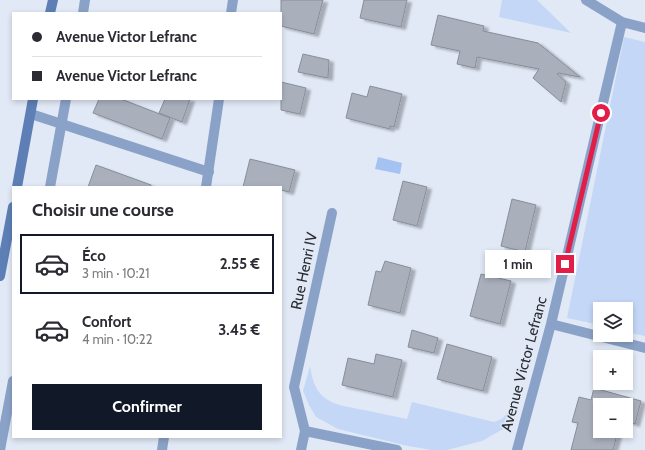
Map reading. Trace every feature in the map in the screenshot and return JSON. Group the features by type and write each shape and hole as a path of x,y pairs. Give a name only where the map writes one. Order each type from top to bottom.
{"street":[{"path":"50,12 52,0"},
{"path":"83,12 85,0"},
{"path":"231,12 233,0"},
{"path":"586,0 622,22 645,28"},
{"name":"Avenue Victor Lefranc","path":"516,450 550,324 622,22"},
{"path":"17,186 34,100"},
{"path":"50,186 66,100"},
{"path":"206,186 219,100"},
{"path":"30,114 209,172"},
{"path":"0,276 12,212"},
{"name":"Rue Henri IV","path":"305,431 294,387 332,213"},
{"path":"550,324 645,348"},
{"path":"0,450 12,386"},
{"path":"301,450 305,431 397,450"},
{"path":"162,450 164,438"}],"shaded area":[{"path":"502,0 537,0 571,33 499,17"},
{"path":"624,37 645,42 645,336 633,333 633,302 593,302 593,324 567,318"},
{"path":"378,157 402,163 400,174 375,169"},
{"path":"310,366 312,378 321,394 334,403 343,406 407,419 412,402 494,422 502,419 509,411 503,429 482,441 447,450 432,450 408,446 338,429 316,417 303,391"}],"building":[{"path":"281,0 323,0 314,34 282,26"},
{"path":"364,0 407,0 401,27 360,18"},
{"path":"438,15 484,26 483,31 538,43 580,77 557,74 566,82 561,102 533,78 539,69 477,57 475,68 457,64 460,51 431,45"},
{"path":"303,54 329,60 328,78 298,72"},
{"path":"282,82 306,88 300,114 281,110"},
{"path":"370,86 402,94 394,127 390,126 390,129 346,118 352,93 367,97"},
{"path":"99,100 124,100 170,118 162,139 93,113"},
{"path":"165,100 190,100 182,122 159,113"},
{"path":"250,159 295,170 289,192 282,190 282,186 243,186"},
{"path":"96,165 151,185 151,186 88,186"},
{"path":"403,181 427,187 417,226 393,220"},
{"path":"512,199 536,205 525,252 501,246"},
{"path":"385,261 411,268 400,313 368,305 376,271 381,272"},
{"path":"481,274 511,281 500,324 470,316"},
{"path":"412,330 438,338 434,353 408,347"},
{"path":"447,344 492,357 483,391 437,379"},
{"path":"376,354 402,360 393,397 342,385 348,358 374,364"},
{"path":"594,390 601,390 630,398 593,398 593,438 616,438 613,450 571,450 578,423 572,422 579,397 591,400"},
{"path":"633,399 641,401 635,424 633,423"}],"route":[{"path":"565,264 601,113"}]}
